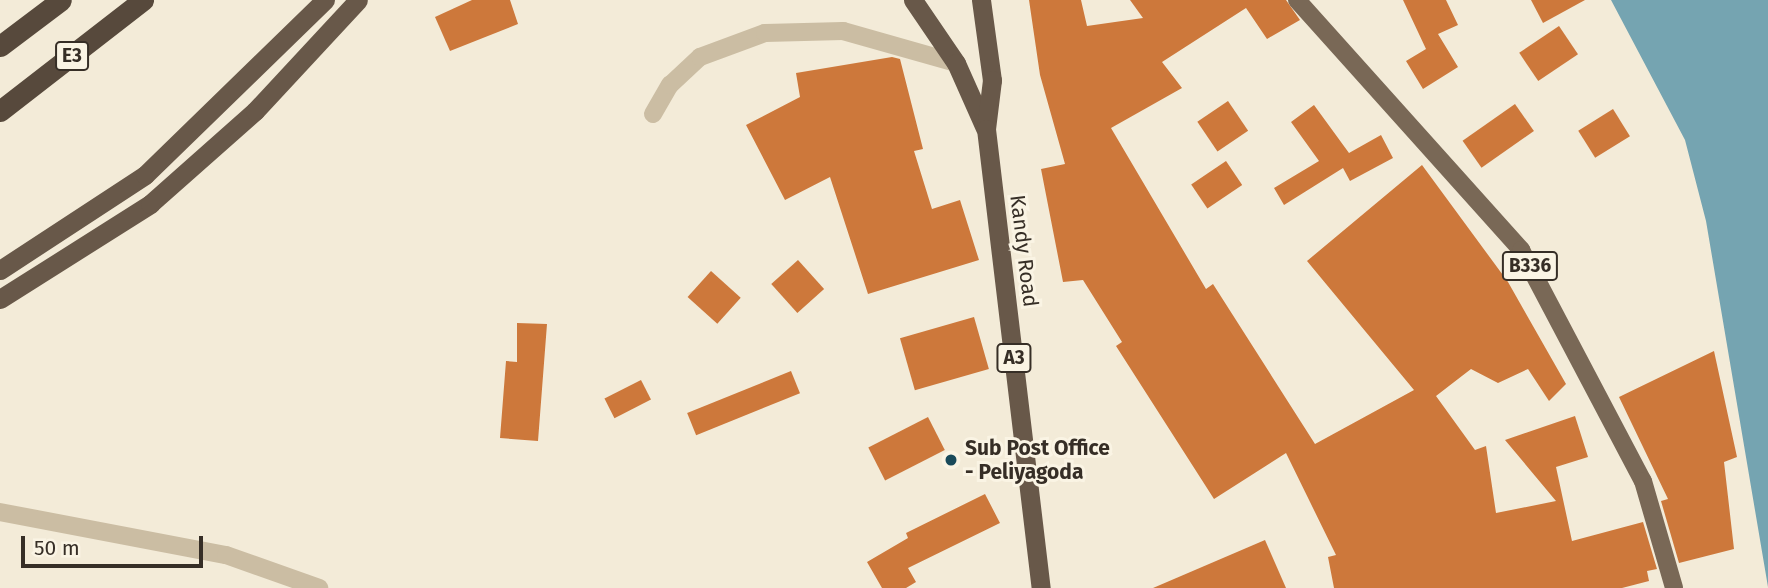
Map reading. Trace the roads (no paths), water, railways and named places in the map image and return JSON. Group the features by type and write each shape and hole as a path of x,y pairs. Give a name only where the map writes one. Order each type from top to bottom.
{"highway":[{"name":"E3","path":"0,46 61,0"},
{"name":"E3","path":"0,111 143,0"},
{"path":"0,270 145,175 325,0"},
{"path":"0,299 150,204 255,111 358,0"},
{"name":"Kandy Road","path":"913,0 956,63 986,129"},
{"name":"Kandy Road","path":"981,0 992,80 986,129 1041,588"}],"main road":[{"name":"B336","path":"1297,0 1521,250 1643,481 1674,588"}],"street":[{"path":"653,114 670,85 699,57 765,33 836,30 956,63"},
{"path":"0,512 226,555 318,588"}],"water":[{"path":"1611,0 1768,0 1768,587 1706,221 1685,140"}],"place":[{"name":"Sub Post Office - Peliyagoda","path":"951,460"}]}
